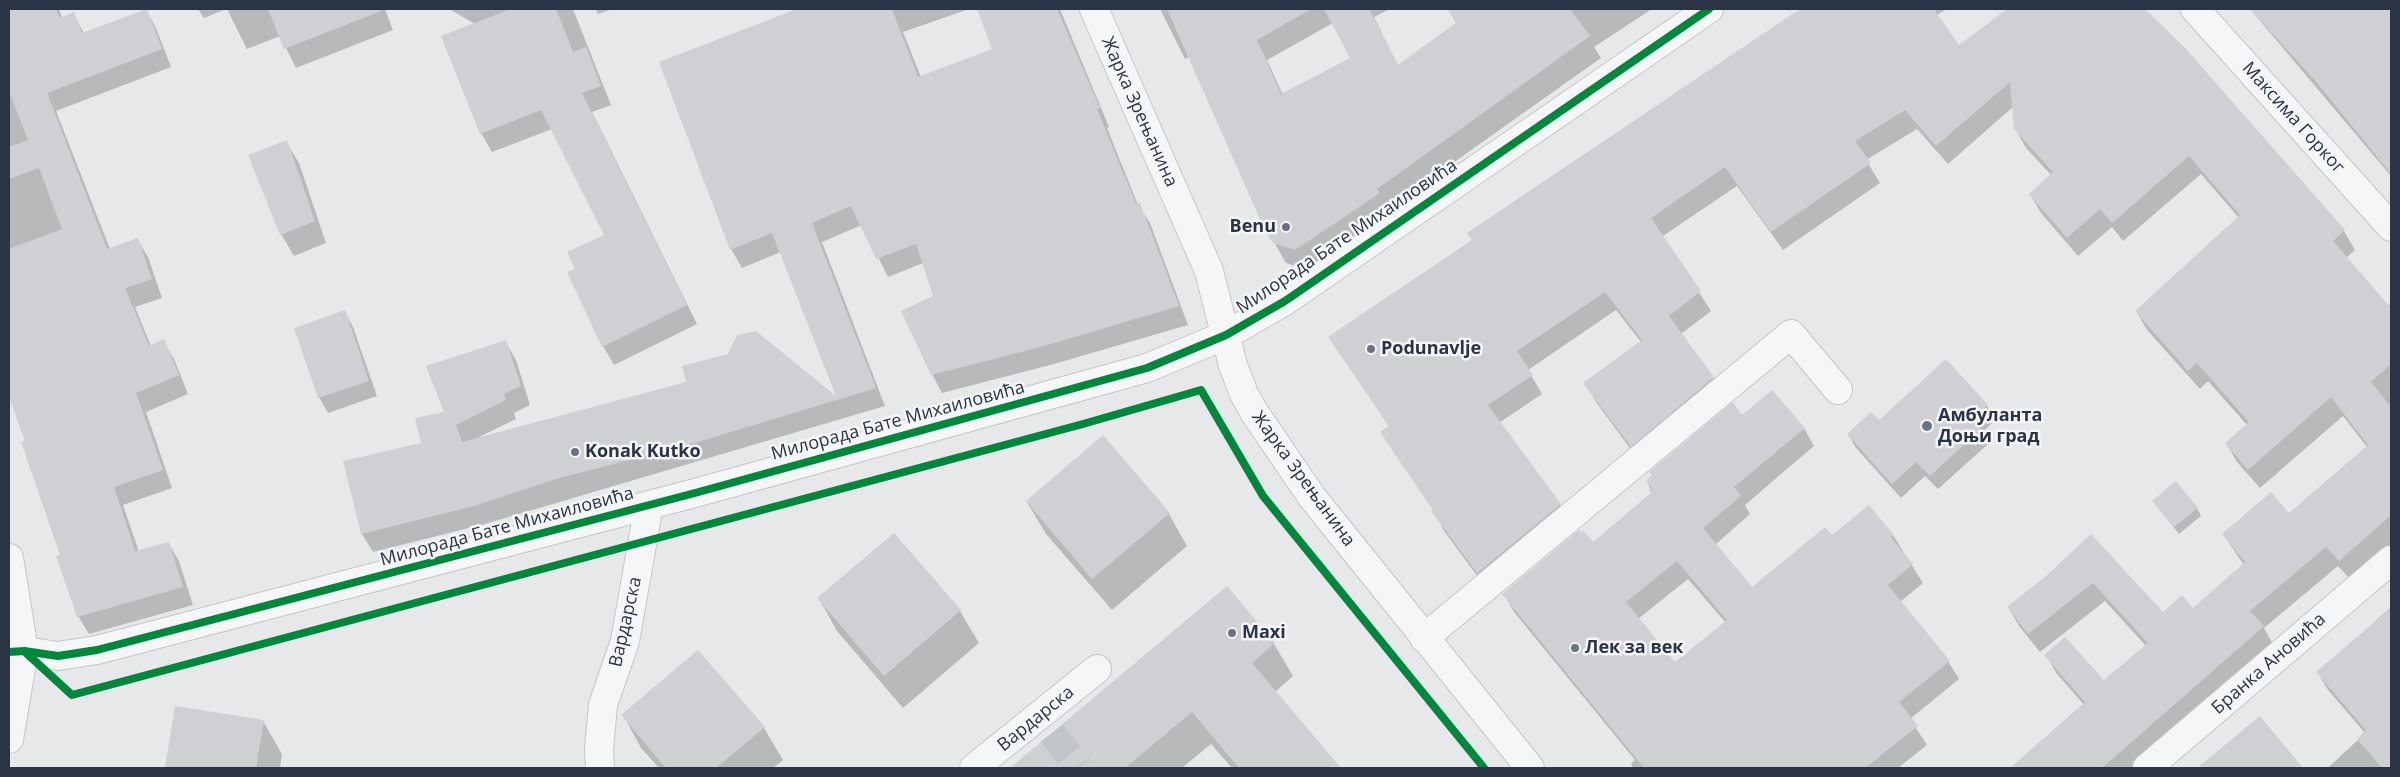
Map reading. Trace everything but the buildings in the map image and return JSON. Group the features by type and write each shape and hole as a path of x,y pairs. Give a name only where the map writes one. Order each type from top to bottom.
{"street":[{"name":"Жарка Зрењанина","path":"1094,9 1209,271 1233,365 1244,394 1264,429 1312,497 1530,768"},
{"name":"Милорада Бате Михаиловића","path":"17,652 58,656 97,650 649,505 1147,368 1226,335 1285,301 1709,9"},
{"name":"Максима Горког","path":"2196,9 2391,227"},
{"path":"1424,638 1791,334 1838,390"},
{"name":"Вардарска","path":"600,768 599,750 603,705 625,641 649,505"},
{"path":"9,558 17,652 9,739"},
{"name":"Бранка Ановића","path":"2147,768 2391,560"},
{"name":"Вардарска","path":"974,768 1046,724 1097,669"}],"tunnel":[{"path":"1052,733 1079,768"}],"cycle path":[{"path":"9,652 24,651 58,656 97,650 695,493 1147,368 1226,335 1285,301 1709,9"},
{"path":"24,651 72,695 1083,424 1201,390 1263,496 1484,768"}],"place":[{"name":"Benu","path":"1286,227"},
{"name":"Podunavlje","path":"1371,349"},
{"name":"Амбуланта Доњи град","path":"1927,426"},
{"name":"Konak Kutko","path":"575,452"},
{"name":"Maxi","path":"1232,633"},
{"name":"Лек за век","path":"1575,648"}]}
